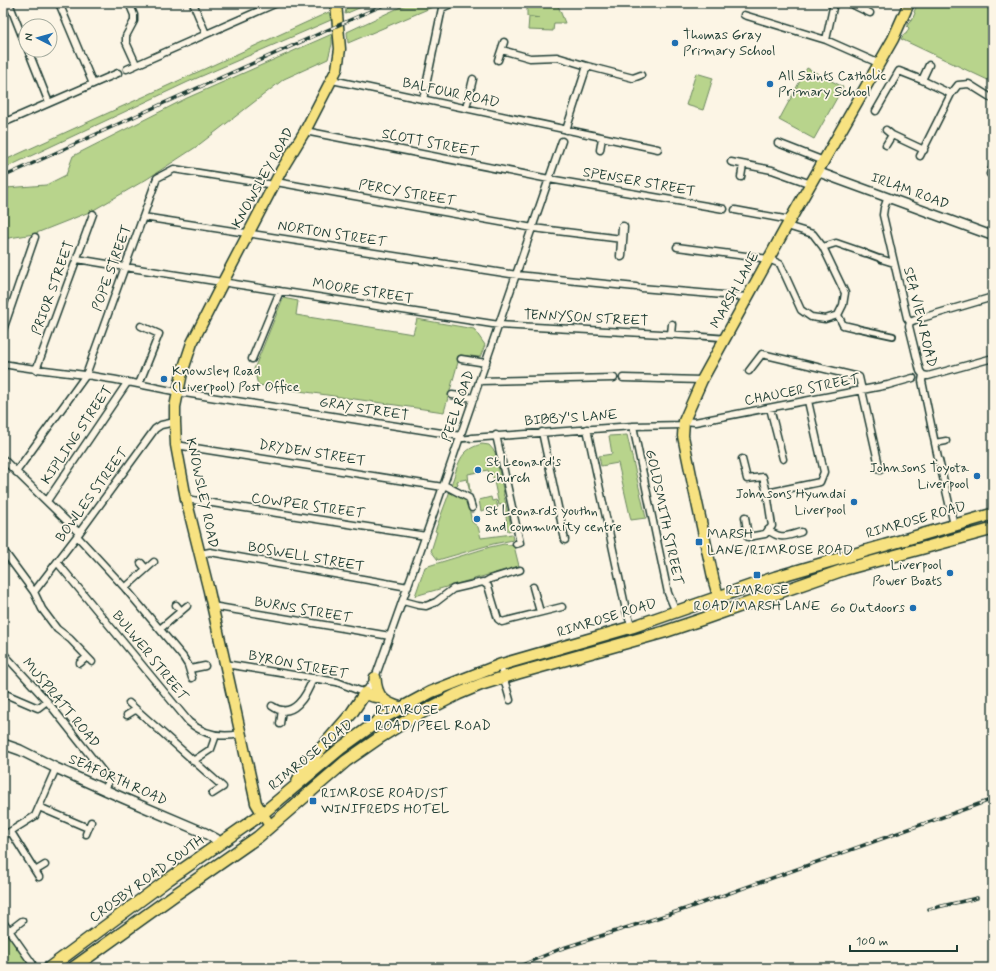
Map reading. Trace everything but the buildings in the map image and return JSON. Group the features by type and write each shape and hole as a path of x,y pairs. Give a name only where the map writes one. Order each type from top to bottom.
{"highway":[{"name":"RIMROSE ROAD","path":"262,814 341,748 381,719 431,692 500,665 632,626 822,563 993,514"},
{"name":"RIMROSE ROAD","path":"270,826 346,761 411,718 458,694 504,677 664,632 846,570 993,528"},
{"path":"375,678 376,689 381,697 390,705 400,708"},
{"path":"293,788 305,767 352,714 365,693 372,696 381,697"},
{"name":"CROSBY ROAD SOUTH","path":"49,968 170,879 262,814"},
{"name":"CROSBY ROAD SOUTH","path":"73,968 258,837 270,826"}],"main road":[{"name":"KNOWSLEY ROAD","path":"270,826 256,803 200,554 186,500 176,445 175,422 178,392 192,343 275,183 337,69 340,55 336,3"},
{"name":"MARSH LANE","path":"723,612 718,598 708,555 683,436 684,423 702,380 724,338 892,39 909,3"},
{"name":"SEAFORTH ROAD","path":"3,744 20,750 122,798 212,836 220,844"}],"street":[{"path":"9,3 18,26"},
{"path":"59,3 93,84"},
{"path":"129,3 134,16 134,21 126,36 126,42 136,64"},
{"path":"193,3 206,34"},
{"path":"127,69 277,3"},
{"path":"423,100 442,8 453,3"},
{"path":"826,40 834,3"},
{"path":"849,3 870,13"},
{"path":"744,15 826,40 878,63"},
{"path":"498,60 504,42"},
{"path":"502,50 530,58 557,57 633,78 641,75"},
{"path":"31,58 49,103"},
{"path":"922,80 929,65"},
{"path":"566,130 587,66"},
{"path":"876,112 899,71 952,94"},
{"path":"3,123 118,73"},
{"path":"466,108 473,79"},
{"name":"BALFOUR ROAD","path":"332,80 658,150"},
{"path":"920,156 958,85 969,84 993,99"},
{"name":"SCOTT STREET","path":"305,130 549,179"},
{"path":"886,130 892,135 924,150"},
{"path":"886,145 892,135"},
{"path":"600,150 602,138"},
{"name":"PEEL ROAD","path":"365,693 375,678 408,587 562,141"},
{"path":"778,143 824,161"},
{"path":"731,162 772,170 811,184"},
{"path":"741,177 743,165"},
{"path":"990,174 993,166"},
{"name":"PERCY STREET","path":"165,173 174,169 275,183 533,228 622,239"},
{"name":"IRLAM ROAD","path":"818,172 993,235"},
{"name":"POPE STREET","path":"16,472 86,375 157,178 165,173"},
{"name":"SPENSER STREET","path":"549,179 724,209"},
{"name":"SEA VIEW ROAD","path":"888,197 883,215 907,318 910,322 920,371 923,375 922,382 954,525"},
{"path":"677,247 769,259 780,264 801,310 811,317 825,319 838,315 843,305 845,293 823,247 813,234 788,223 735,210"},
{"name":"PRIOR STREET","path":"36,370 93,214"},
{"name":"NORTON STREET","path":"143,216 516,275 747,297"},
{"path":"621,256 623,227"},
{"path":"3,330 35,237"},
{"path":"823,247 836,243 894,263"},
{"name":"MOORE STREET","path":"77,259 499,325"},
{"path":"252,359 280,290"},
{"path":"910,322 993,297"},
{"path":"838,315 843,325 893,336"},
{"path":"671,334 672,324"},
{"name":"TENNYSON STREET","path":"499,325 698,336"},
{"path":"139,384 159,334 141,326"},
{"path":"698,336 724,338"},
{"path":"749,371 762,354 859,377 880,470"},
{"path":"923,375 928,376 993,358"},
{"path":"461,359 486,363"},
{"name":"GRAY STREET","path":"3,364 36,370 86,375 178,392 460,437"},
{"name":"CHAUCER STREET","path":"684,423 888,385 923,375"},
{"path":"479,381 614,378"},
{"path":"623,378 702,380"},
{"name":"KIPLING STREET","path":"47,501 127,383"},
{"path":"452,395 474,398"},
{"path":"767,493 820,482 824,472 808,401"},
{"path":"770,408 783,459"},
{"name":"BOWLES STREET","path":"34,592 155,430 161,425 175,422"},
{"name":"BIBBY'S LANE","path":"460,437 472,438 496,435 684,423"},
{"name":"GOLDSMITH STREET","path":"632,426 668,593 676,612"},
{"path":"587,429 626,610 632,626"},
{"path":"542,432 565,540"},
{"path":"496,435 520,543 516,544"},
{"path":"936,443 946,441"},
{"name":"DRYDEN STREET","path":"176,445 448,486 469,498 472,508"},
{"path":"3,459 47,501 125,588 183,657 190,669 192,678"},
{"path":"742,459 747,479 763,477 772,526 765,534 748,537 744,517"},
{"name":"COWPER STREET","path":"186,500 426,536"},
{"path":"768,530 776,536 782,537 801,532"},
{"path":"3,550 34,592 42,609 57,628 92,662"},
{"name":"BOSWELL STREET","path":"200,554 210,552 408,587"},
{"name":"BULWER STREET","path":"57,562 185,718 198,729 216,735 229,736 240,734"},
{"path":"125,588 154,562"},
{"path":"141,563 146,569"},
{"path":"403,600 418,606 426,606 436,602 453,589 485,582 490,579 520,570"},
{"path":"485,582 488,586 499,621 505,622 562,607"},
{"path":"533,587 540,612"},
{"path":"176,605 181,611"},
{"path":"160,630 187,606"},
{"name":"BURNS STREET","path":"212,606 390,636"},
{"name":"MUSPRATT ROAD","path":"3,653 47,701 108,778 108,783 105,789"},
{"path":"80,663 87,657"},
{"name":"BYRON STREET","path":"225,664 343,684 365,693"},
{"path":"500,665 510,700"},
{"path":"190,669 205,666"},
{"path":"272,706 282,710 292,708 302,700 313,678"},
{"path":"3,693 38,708 47,701"},
{"path":"129,704 223,787 212,794"},
{"path":"127,715 134,710"},
{"path":"280,724 282,710"},
{"path":"193,761 211,749 216,735"},
{"path":"3,836 33,817 39,808 56,768"},
{"path":"39,808 88,828"},
{"path":"86,834 91,822"},
{"path":"11,832 39,877"},
{"path":"35,871 45,865"},
{"path":"9,931 22,921"},
{"path":"3,922 32,963"}],"green space":[{"path":"371,3 345,14 347,4"},
{"path":"409,3 442,3 348,43 347,32"},
{"path":"527,3 557,3 565,23 554,23 553,31 528,30 529,17 539,18 527,16"},
{"path":"921,3 992,3 992,82 901,39 909,28 907,26 911,19 912,20 917,5 919,6"},
{"path":"329,12 331,20 188,82 3,169 3,161"},
{"path":"332,34 332,44 328,59 284,79 196,147 147,179 92,211 34,234 3,239 3,190 6,188 46,185 66,175 73,156 187,98"},
{"path":"807,68 843,87 814,139 779,120"},
{"path":"696,73 713,78 703,110 686,105"},
{"path":"283,298 298,301 296,315 413,334 417,319 474,329 485,345 480,357 460,355 444,412 258,385 254,369"},
{"path":"627,435 646,518 631,520 618,463 601,466 599,456 612,454 609,436"},
{"path":"482,444 489,445 495,452 503,495 512,530 508,531 504,504 499,505 492,472 489,473 488,470 468,474 470,493 467,479 457,481 458,485 456,487 451,485 460,459 468,450"},
{"path":"450,491 467,499 472,522 478,527 481,538 512,534 513,540 493,544 438,560 431,551 437,532 435,531"},
{"path":"491,497 492,501 496,500 498,507 481,511 479,500"},
{"path":"504,544 514,546 519,566 415,596 425,567"},
{"path":"3,925 31,966 28,968 3,968"}],"railway":[{"path":"3,177 388,3"},
{"path":"515,968 560,949 685,909 993,799"},
{"path":"929,909 977,898"}],"place":[{"name":"Thomas Gray Primary School","path":"675,43"},
{"name":"All Saints Catholic Primary School","path":"770,84"},
{"name":"Knowsley Road (Liverpool) Post Office","path":"164,379"},
{"name":"St Leonard's Church","path":"478,470"},
{"name":"Johnsons Toyota Liverpool","path":"977,476"},
{"name":"Johnsons Hyundai Liverpool","path":"854,502"},
{"name":"St Leonards youthn and community centre","path":"477,519"},
{"name":"MARSH LANE/RIMROSE ROAD","path":"699,542"},
{"name":"Liverpool Power Boats","path":"950,573"},
{"name":"RIMROSE ROAD/MARSH LANE","path":"757,575"},
{"name":"Go Outdoors","path":"913,608"},
{"name":"RIMROSE ROAD/PEEL ROAD","path":"367,718"},
{"name":"RIMROSE ROAD/ST WINIFREDS HOTEL","path":"313,801"}]}
